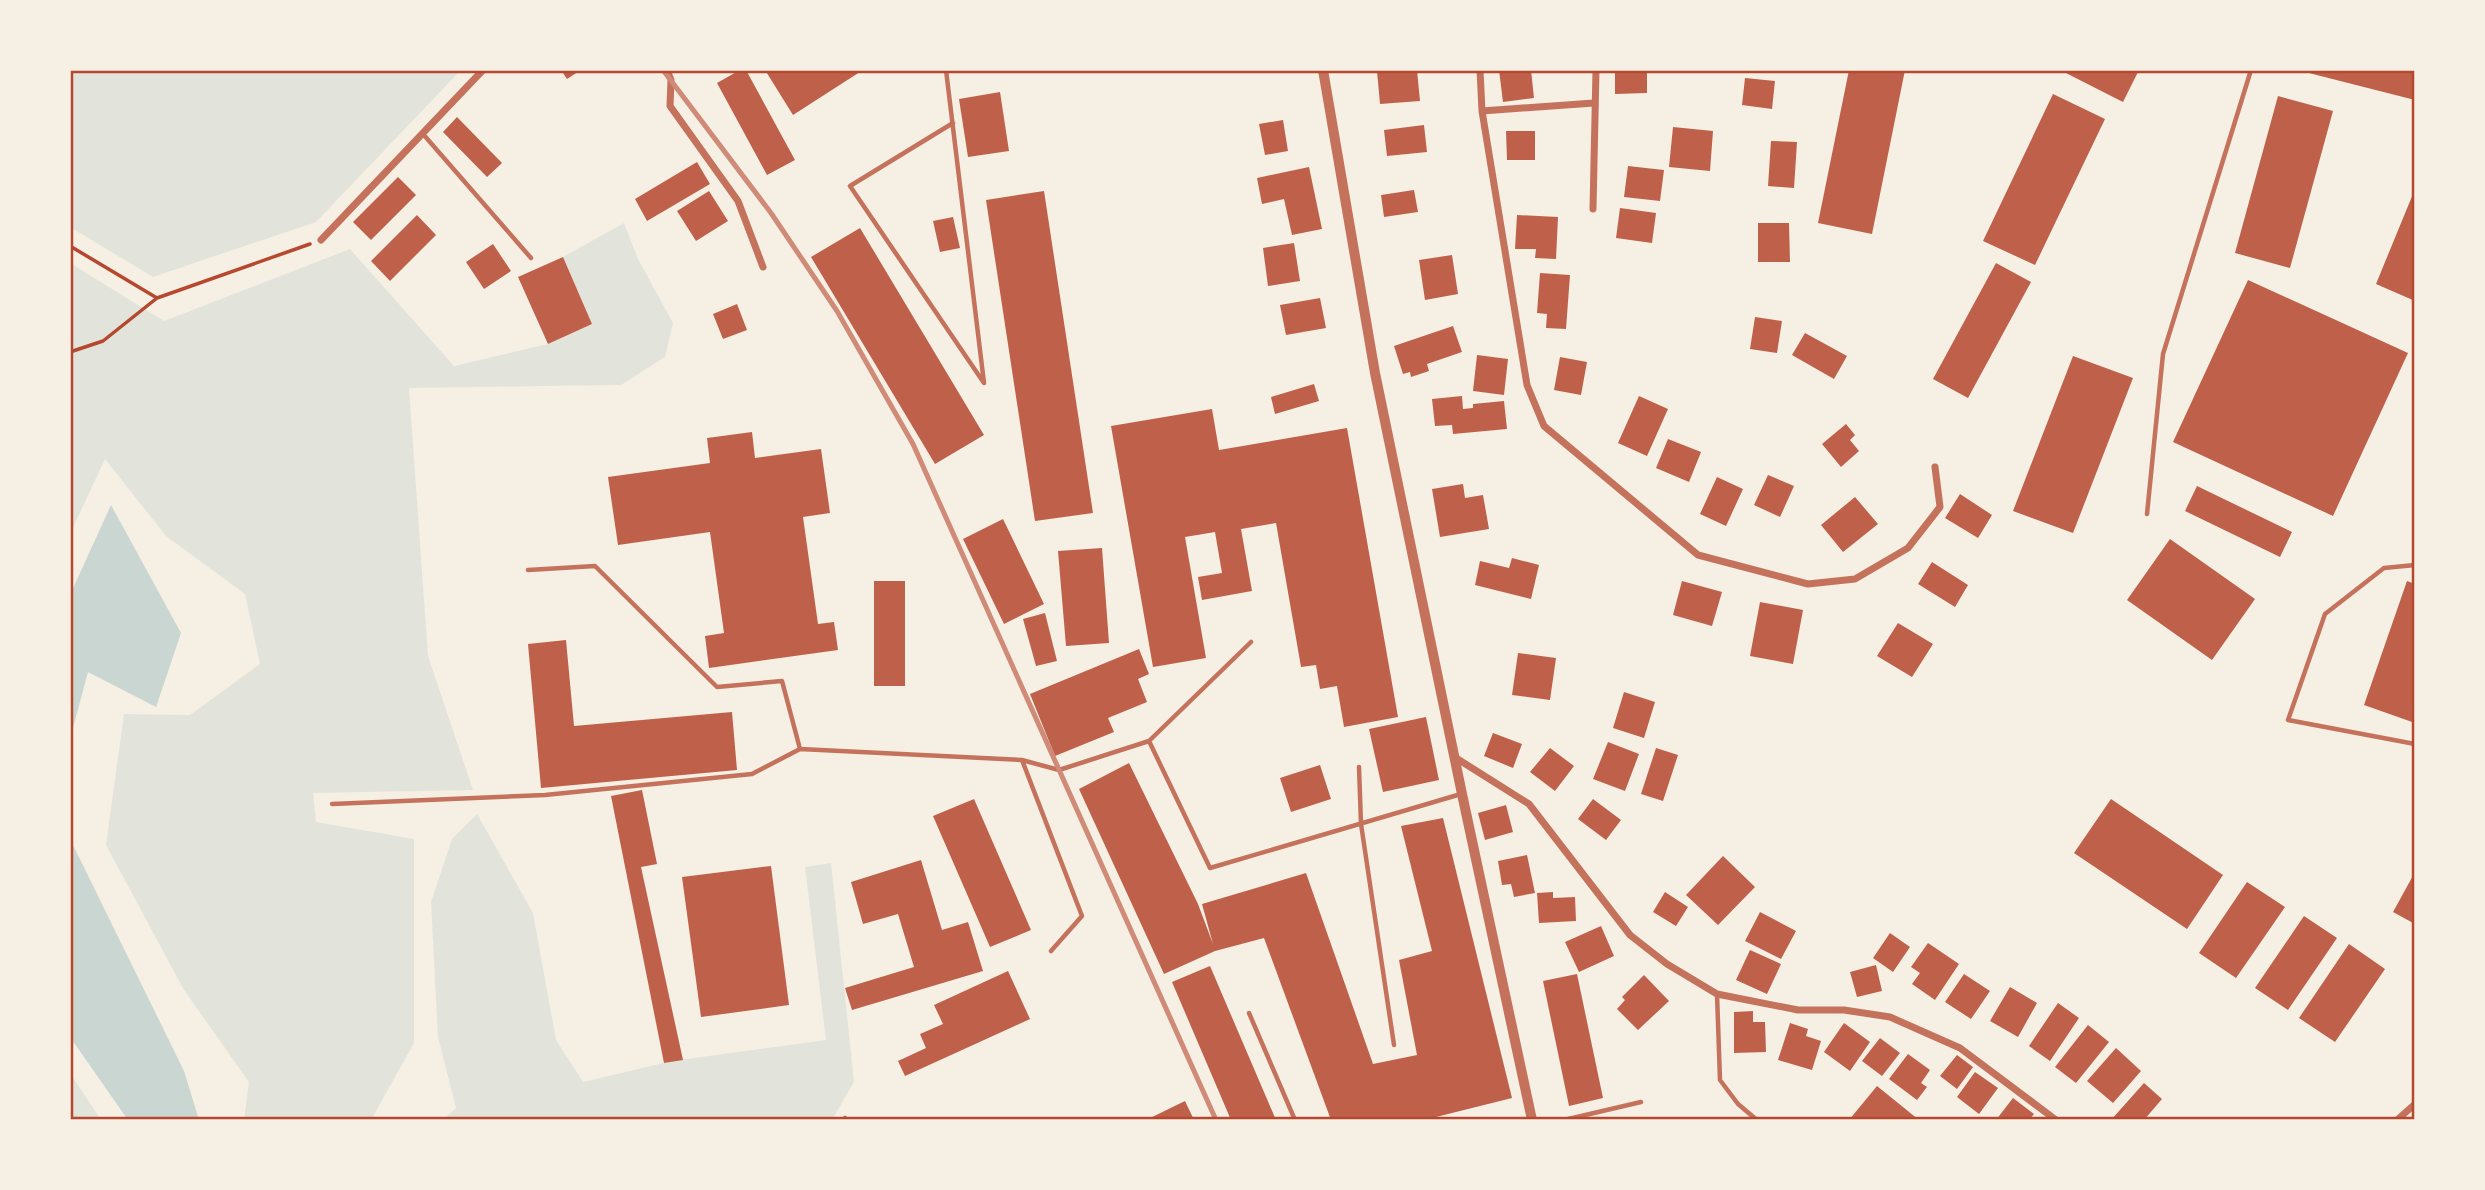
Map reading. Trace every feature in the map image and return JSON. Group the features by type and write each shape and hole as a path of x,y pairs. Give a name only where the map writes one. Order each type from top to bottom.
{"street":[{"path":"321,240 483,70"},
{"path":"667,70 671,80 670,106 738,201 763,267"},
{"path":"1323,70 1376,373 1532,1120"},
{"path":"1480,70 1482,111 1527,385 1544,426 1698,555 1808,584 1855,579 1908,548 1940,507 1935,467"},
{"path":"1593,209 1595,70"},
{"path":"1482,111 1594,103"},
{"path":"1456,758 1529,804 1630,935 1667,964 1717,994 1798,1010 1844,1010 1890,1017 1960,1048 2056,1120"},
{"path":"2397,1120 2415,1104"}],"lane":[{"path":"946,70 953,123 963,205 984,383 850,186 953,123"},
{"path":"2147,514 2163,354 2251,70"},
{"path":"422,134 531,258"},
{"path":"2415,565 2384,568 2325,614 2288,720 2415,744"},
{"path":"528,570 595,566 717,687 782,681 800,749"},
{"path":"332,804 545,795 752,774 800,749 1022,760 1059,770 1149,741 1251,642"},
{"path":"1149,741 1210,868 1462,794"},
{"path":"1022,760 1082,916 1051,951"},
{"path":"1359,767 1361,824 1394,1045"},
{"path":"1717,994 1720,1080 1738,1104 1757,1120"},
{"path":"1249,1013 1295,1120"},
{"path":"1564,1120 1642,1102"}],"path":[{"path":"70,352 103,341 157,298 321,240"},
{"path":"70,246 157,298"}],"shaded area":[{"path":"70,70 461,70 316,222 153,277 70,227"},
{"path":"624,223 638,259 673,323 665,357 621,385 409,388 428,656 473,790 313,793 316,822 414,839 414,1043 371,1120 244,1120 249,1082 184,990 106,845 124,714 190,715 260,664 245,594 166,536 105,459 70,534 70,263 164,321 350,249 454,366 548,344 592,324 563,257"},
{"path":"111,505 181,633 156,707 88,672 70,739 70,595"},
{"path":"477,814 533,913 556,1040 583,1082 672,1061 826,1040 805,867 831,863 854,1082 832,1120 443,1120 456,1108 438,1037 431,902 452,839"},
{"path":"70,839 184,1071 199,1120 128,1120 70,1037"},
{"path":"70,1073 101,1120 70,1120"}],"building":[{"path":"561,70 581,70 567,79"},
{"path":"740,70 746,70 795,160 767,175 717,83"},
{"path":"765,70 863,70 793,115"},
{"path":"1417,70 1420,101 1380,104 1377,71"},
{"path":"1499,70 1531,70 1534,98 1503,102"},
{"path":"1615,70 1647,70 1647,93 1615,94"},
{"path":"1849,70 1905,70 1872,234 1818,223"},
{"path":"2060,70 2139,70 2123,102"},
{"path":"2415,70 2415,100 2301,71"},
{"path":"1745,78 1775,81 1772,109 1742,105"},
{"path":"1000,92 1009,151 968,157 959,99"},
{"path":"2053,94 2105,119 2035,265 1983,241"},
{"path":"2278,96 2333,111 2290,268 2235,253"},
{"path":"457,117 502,163 487,177 443,132"},
{"path":"1283,120 1288,151 1265,155 1259,124"},
{"path":"1424,125 1427,152 1387,156 1384,130"},
{"path":"1673,127 1713,131 1710,171 1669,167"},
{"path":"1506,131 1535,131 1535,160 1507,160"},
{"path":"1771,141 1797,142 1794,188 1768,186"},
{"path":"697,162 710,184 647,221 635,199"},
{"path":"1628,166 1664,170 1660,201 1624,197"},
{"path":"1309,167 1322,229 1292,235 1284,199 1262,204 1257,178"},
{"path":"398,177 416,195 371,240 353,222"},
{"path":"2415,189 2415,301 2376,284"},
{"path":"1414,190 1418,212 1384,217 1381,195"},
{"path":"709,191 728,221 696,241 677,211"},
{"path":"1044,191 1093,513 1035,521 986,200"},
{"path":"1620,208 1656,213 1652,243 1616,238"},
{"path":"417,215 436,235 390,281 371,261"},
{"path":"1517,215 1558,217 1556,259 1535,258 1536,249 1515,249"},
{"path":"953,217 960,248 940,252 933,221"},
{"path":"1758,223 1789,223 1790,262 1758,262"},
{"path":"860,228 984,435 935,464 811,257"},
{"path":"1294,243 1300,281 1268,286 1263,248"},
{"path":"493,244 511,271 484,289 466,262"},
{"path":"1452,255 1458,294 1425,300 1419,260"},
{"path":"563,257 592,324 548,344 518,277"},
{"path":"1996,263 2031,282 1968,398 1933,379"},
{"path":"1540,273 1570,275 1566,329 1546,328 1547,314 1537,313"},
{"path":"2248,280 2408,353 2333,516 2173,442"},
{"path":"1320,298 1326,328 1286,335 1280,305"},
{"path":"737,304 747,330 723,339 713,314"},
{"path":"1755,317 1782,321 1777,353 1750,349"},
{"path":"1453,326 1462,352 1427,364 1429,371 1411,377 1410,372 1403,374 1394,346"},
{"path":"1805,333 1847,356 1834,379 1792,355"},
{"path":"1477,355 1508,359 1504,395 1473,391"},
{"path":"2073,356 2133,378 2073,533 2013,511"},
{"path":"1560,357 1587,362 1581,395 1554,390"},
{"path":"1314,384 1319,401 1275,414 1271,397"},
{"path":"1462,396 1463,409 1473,408 1473,404 1504,401 1507,429 1453,434 1452,425 1435,426 1432,399"},
{"path":"1639,396 1668,409 1647,456 1618,443"},
{"path":"1212,409 1219,450 1347,428 1398,717 1344,727 1337,686 1320,689 1316,665 1301,667 1276,523 1241,529 1252,591 1202,600 1198,577 1222,573 1215,532 1185,537 1206,658 1153,667 1111,426"},
{"path":"1846,424 1855,435 1850,440 1859,451 1841,467 1822,444"},
{"path":"752,432 755,458 821,449 830,513 803,517 818,624 834,622 838,650 709,668 705,636 724,633 710,532 618,545 608,477 710,463 707,438"},
{"path":"1668,439 1701,452 1689,482 1656,468"},
{"path":"1768,475 1794,486 1780,517 1754,505"},
{"path":"1717,477 1743,489 1726,526 1700,514"},
{"path":"1463,484 1465,498 1483,495 1489,529 1440,537 1432,489"},
{"path":"2197,486 2292,532 2280,557 2185,511"},
{"path":"1960,494 1992,515 1978,538 1945,518"},
{"path":"1855,497 1878,524 1843,552 1821,525"},
{"path":"1003,519 1044,604 1004,624 963,539"},
{"path":"2170,539 2255,599 2212,660 2127,600"},
{"path":"1102,548 1109,643 1066,646 1058,551"},
{"path":"1512,558 1539,565 1531,599 1475,585 1480,561 1509,568"},
{"path":"1932,562 1968,585 1955,607 1918,584"},
{"path":"874,581 905,581 905,686 874,686"},
{"path":"1682,581 1722,592 1712,626 1673,615"},
{"path":"2407,581 2415,584 2415,723 2364,705"},
{"path":"1760,602 1803,610 1793,664 1750,656"},
{"path":"1045,613 1057,661 1036,666 1023,619"},
{"path":"1898,623 1933,644 1912,677 1877,656"},
{"path":"566,640 574,726 732,712 737,770 541,788 528,644"},
{"path":"1139,649 1149,674 1138,679 1147,702 1108,718 1114,732 1055,756 1030,694"},
{"path":"1518,653 1556,658 1550,700 1512,695"},
{"path":"1624,692 1655,702 1644,738 1613,728"},
{"path":"1426,717 1439,780 1383,792 1369,729"},
{"path":"1493,733 1522,744 1513,768 1484,756"},
{"path":"1608,742 1639,754 1625,791 1593,779"},
{"path":"1550,748 1574,766 1555,791 1530,772"},
{"path":"1656,748 1678,755 1663,801 1641,794"},
{"path":"1129,763 1198,904 1213,944 1202,904 1306,873 1373,1064 1417,1055 1399,960 1432,951 1401,826 1443,818 1512,1098 1424,1120 1331,1120 1264,938 1215,951 1164,974 1079,789"},
{"path":"1320,765 1331,799 1291,812 1280,778"},
{"path":"642,790 657,864 641,867 683,1060 664,1063 611,796"},
{"path":"974,799 1031,930 990,947 933,816"},
{"path":"1593,799 1621,820 1606,840 1578,819"},
{"path":"2111,799 2223,875 2187,929 2074,853"},
{"path":"1506,805 1513,832 1485,840 1478,813"},
{"path":"1527,855 1535,893 1514,897 1511,884 1502,885 1498,861"},
{"path":"1723,856 1755,887 1718,925 1686,895"},
{"path":"921,860 942,930 968,922 983,971 852,1010 845,988 914,967 898,914 863,924 851,882"},
{"path":"771,866 789,1005 701,1017 682,877"},
{"path":"2415,872 2415,924 2393,912"},
{"path":"2247,882 2285,907 2236,978 2199,953"},
{"path":"1553,892 1553,898 1575,897 1576,921 1539,923 1537,893"},
{"path":"1665,892 1688,907 1676,926 1653,912"},
{"path":"1760,912 1796,931 1781,959 1745,941"},
{"path":"2304,916 2337,938 2288,1010 2255,988"},
{"path":"1601,926 1614,956 1579,972 1565,942"},
{"path":"1890,933 1910,947 1893,972 1873,958"},
{"path":"1928,943 1959,964 1935,1000 1912,984 1920,973 1911,967"},
{"path":"2349,944 2385,969 2335,1042 2299,1018"},
{"path":"1750,950 1781,964 1767,994 1736,980"},
{"path":"1876,965 1882,991 1857,997 1850,972"},
{"path":"1210,966 1276,1120 1231,1120 1172,982"},
{"path":"1008,971 1030,1019 905,1076 898,1061 926,1048 920,1034 943,1024 934,1005"},
{"path":"1577,974 1603,1098 1569,1106 1543,981"},
{"path":"1964,974 1990,991 1971,1019 1945,1002"},
{"path":"1644,975 1669,1001 1638,1030 1617,1009 1625,1000 1622,997"},
{"path":"2010,987 2037,1003 2018,1037 1990,1021"},
{"path":"2058,1003 2079,1018 2050,1061 2029,1046"},
{"path":"1753,1011 1753,1022 1765,1022 1766,1052 1734,1053 1734,1012"},
{"path":"1790,1023 1808,1029 1806,1036 1821,1041 1812,1070 1778,1060"},
{"path":"1844,1023 1870,1042 1850,1071 1824,1052"},
{"path":"2088,1025 2109,1042 2076,1083 2055,1067"},
{"path":"1880,1038 1900,1053 1882,1076 1862,1061"},
{"path":"2116,1048 2141,1071 2113,1103 2087,1081"},
{"path":"1908,1054 1930,1070 1921,1083 1927,1087 1917,1100 1889,1079"},
{"path":"1957,1055 1973,1067 1957,1089 1940,1076"},
{"path":"1975,1072 1998,1088 1979,1114 1957,1097"},
{"path":"2144,1083 2162,1099 2144,1120 2111,1120"},
{"path":"1877,1086 1919,1120 1849,1120"},
{"path":"2013,1098 2034,1114 2029,1120 1996,1120"},
{"path":"1185,1101 1194,1120 1146,1120"}],"railway":[{"path":"663,70 771,213 837,311 913,444 1216,1120"}]}
